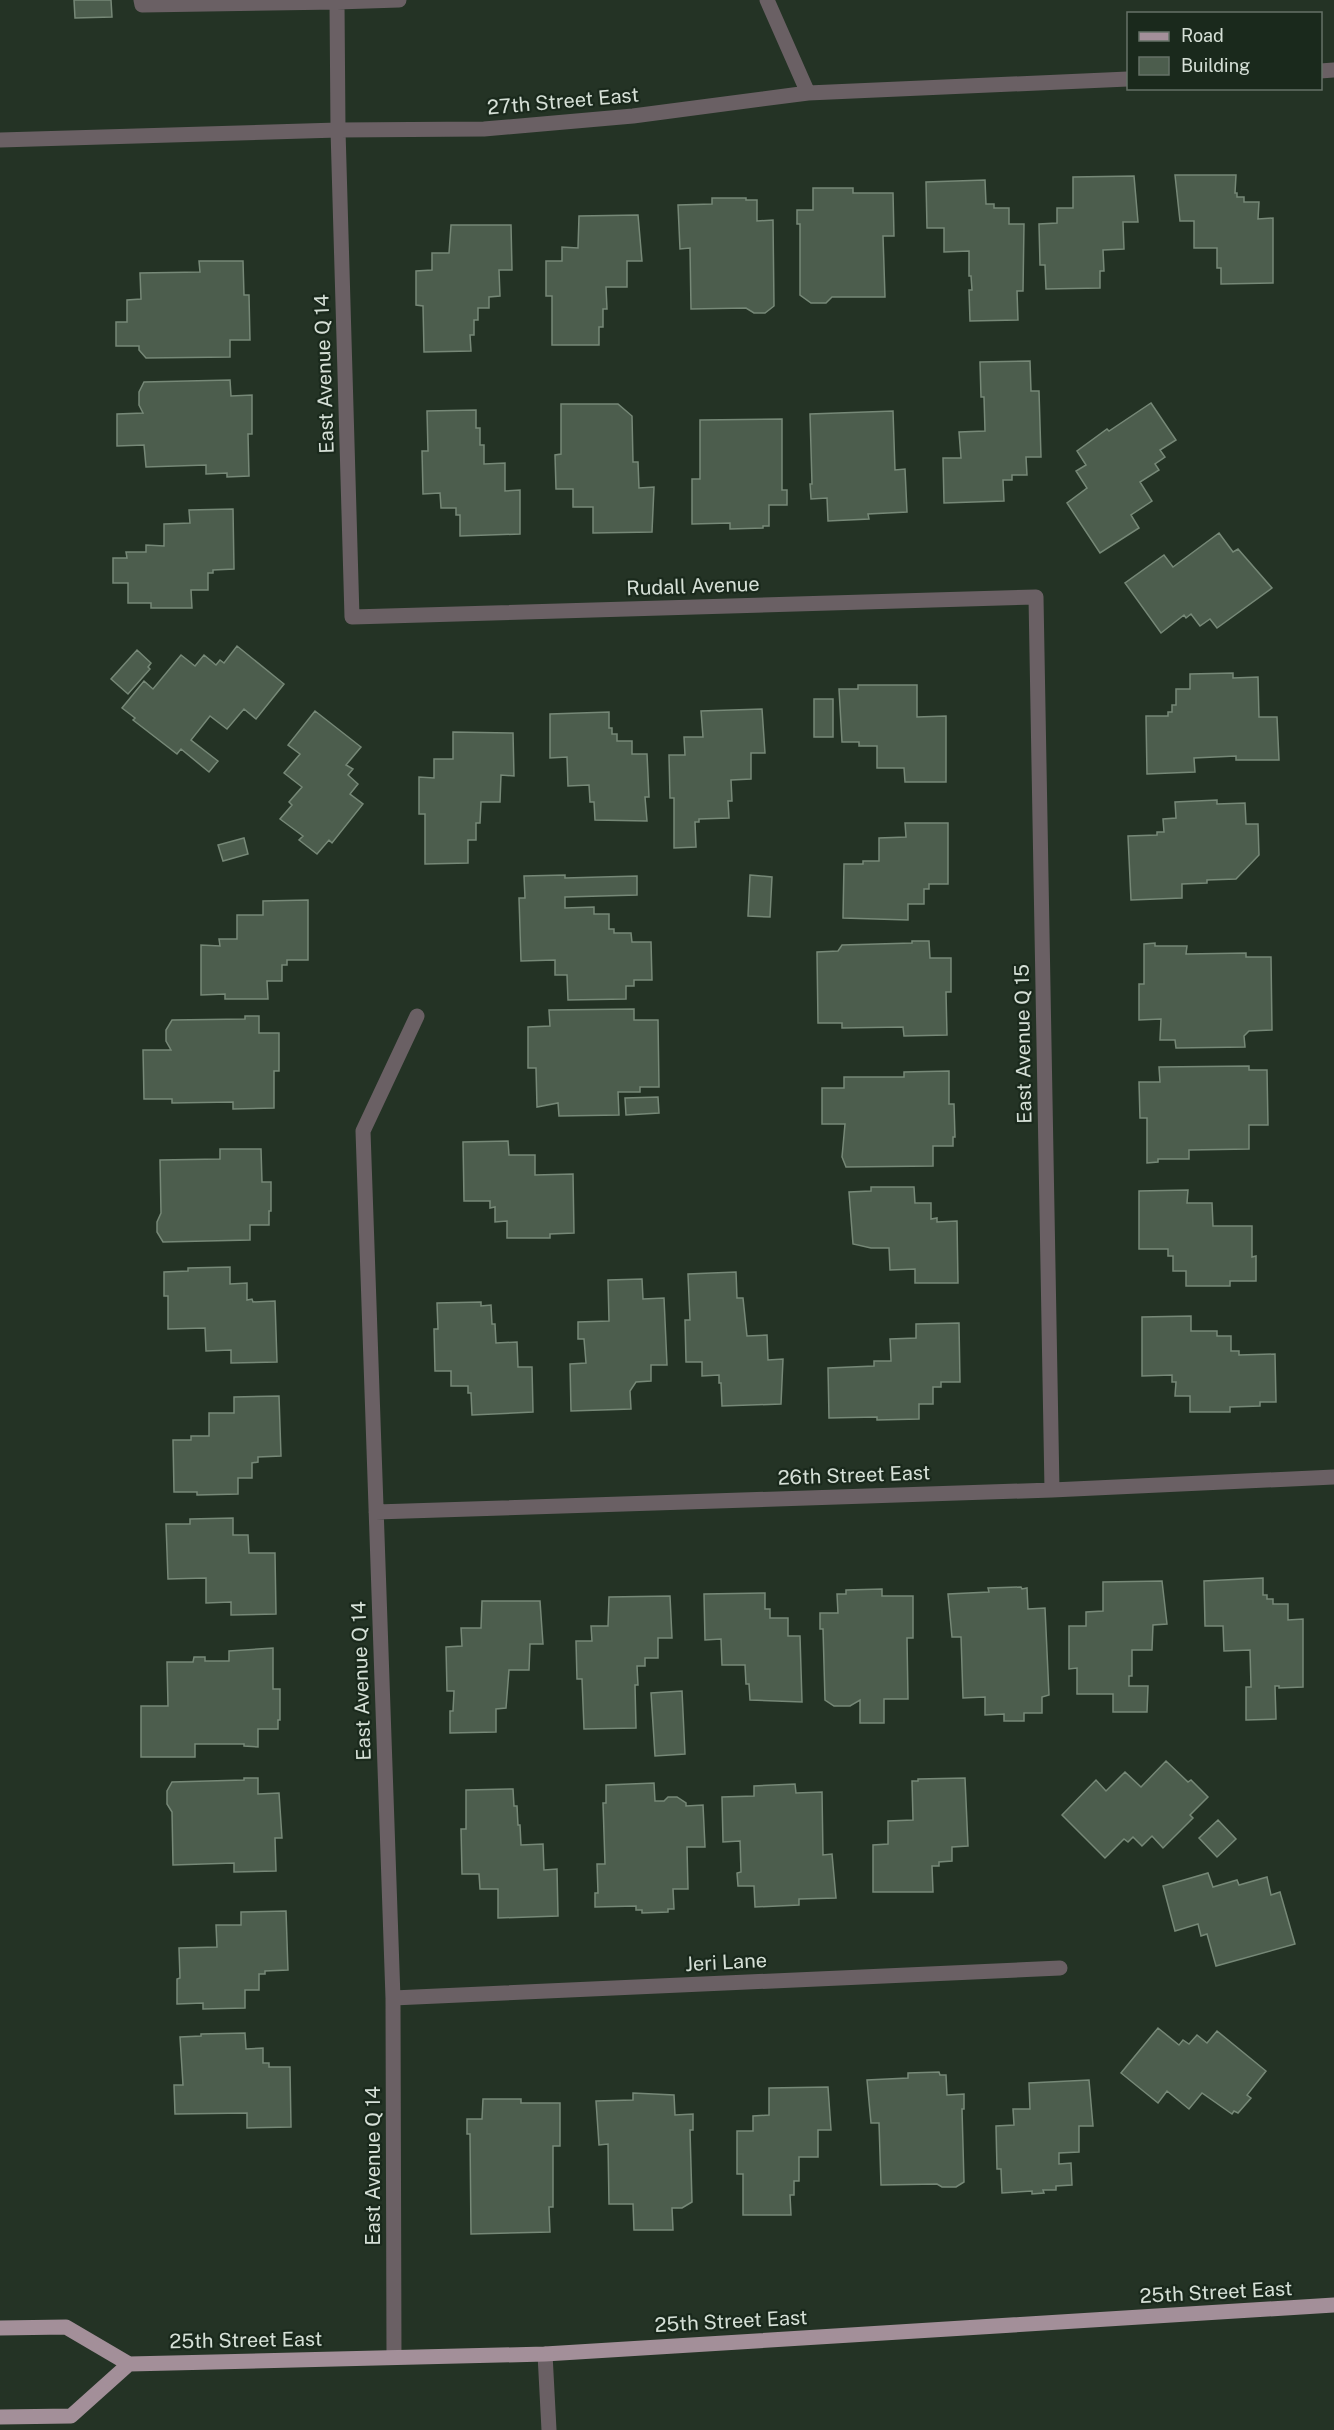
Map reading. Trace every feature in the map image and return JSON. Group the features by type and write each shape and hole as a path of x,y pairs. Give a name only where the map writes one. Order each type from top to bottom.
{"main road":[{"name":"25th Street East","path":"129,2364 545,2354 1334,2306"},
{"path":"0,2328 66,2327 129,2364 71,2416 0,2417"}],"street":[{"path":"141,0 142,5 399,0"},
{"path":"767,0 808,93"},
{"name":"East Avenue Q 14","path":"337,2 338,130 352,617"},
{"name":"27th Street East","path":"0,140 338,130 484,129 633,116 808,93 1127,79"},
{"name":"Rudall Avenue","path":"352,617 1036,597"},
{"name":"East Avenue Q 15","path":"1036,597 1052,1490"},
{"name":"East Avenue Q 14","path":"394,2357 393,1998 363,1131 417,1016"},
{"name":"26th Street East","path":"376,1512 1052,1490 1334,1477"},
{"name":"Jeri Lane","path":"393,1998 1060,1968"},
{"path":"545,2354 549,2430"}],"building":[{"path":"74,0 111,0 112,17 75,18"},
{"path":"1175,175 1236,175 1235,193 1237,197 1244,197 1244,202 1259,202 1258,219 1273,218 1273,283 1221,284 1221,268 1217,268 1217,248 1194,248 1194,221 1180,221"},
{"path":"1134,176 1138,222 1123,222 1124,249 1103,250 1104,271 1100,271 1100,288 1046,289 1045,265 1040,265 1039,224 1057,223 1057,208 1073,208 1073,177"},
{"path":"985,180 986,204 994,204 994,208 1009,208 1009,224 1024,224 1023,291 1017,291 1018,320 970,321 969,290 972,290 971,276 969,276 969,251 944,252 944,228 927,228 926,182"},
{"path":"813,188 853,188 853,193 893,193 894,236 883,236 885,297 832,297 826,303 811,303 800,295 800,224 797,224 797,210 813,210"},
{"path":"712,198 757,200 757,221 773,220 774,306 765,313 754,313 746,308 691,309 690,248 680,249 678,205 712,204"},
{"path":"638,215 642,261 627,261 627,287 606,287 607,309 603,309 603,327 599,327 599,345 552,345 552,296 546,296 546,261 562,261 562,247 578,248 579,216"},
{"path":"451,225 511,225 512,270 499,270 500,296 489,297 489,308 478,308 478,320 474,320 474,335 470,335 471,351 424,352 423,306 416,305 416,271 432,270 432,253 449,253"},
{"path":"199,261 243,261 244,295 249,295 250,340 230,340 230,357 146,358 139,350 139,346 116,346 116,322 127,322 127,300 141,299 140,273 200,272"},
{"path":"1030,361 1031,391 1039,391 1041,457 1026,457 1027,475 1012,475 1012,480 1003,480 1004,501 944,503 943,458 961,458 959,432 985,431 980,362"},
{"path":"230,380 231,396 252,395 252,434 248,434 249,476 227,477 227,473 206,474 206,465 146,467 144,445 117,446 117,414 143,413 139,405 139,392 144,382"},
{"path":"1151,403 1176,440 1160,450 1165,457 1155,464 1159,470 1140,482 1152,501 1131,515 1139,528 1100,553 1067,503 1087,488 1076,471 1086,465 1077,451 1107,429 1109,431"},
{"path":"561,404 618,404 632,416 633,462 638,462 639,488 654,487 652,532 593,533 593,507 573,507 573,489 556,489 555,455 561,454"},
{"path":"476,410 476,428 480,428 480,445 484,445 484,464 505,463 505,491 520,490 520,534 460,536 460,515 456,515 456,508 441,508 440,493 423,494 422,451 428,451 427,411"},
{"path":"893,411 895,470 905,469 907,512 868,514 869,519 828,521 827,498 811,499 810,414"},
{"path":"782,419 782,490 787,490 787,505 769,505 769,526 730,529 730,523 692,524 692,479 700,479 700,420"},
{"path":"233,509 234,569 213,570 213,573 208,573 208,590 191,590 192,608 151,608 151,603 128,603 128,583 113,583 113,558 127,558 126,552 146,552 146,545 164,546 164,524 190,523 189,510"},
{"path":"1219,533 1233,552 1238,549 1272,588 1217,628 1210,619 1200,626 1191,614 1186,618 1184,615 1161,633 1125,583 1164,555 1173,567"},
{"path":"237,646 284,684 256,719 244,709 227,729 210,716 191,740 218,761 209,772 181,749 177,754 133,720 135,718 122,708 144,681 153,689 181,655 195,666 204,655 216,665 220,660 224,663"},
{"path":"137,650 151,663 148,667 150,669 128,694 111,679"},
{"path":"1233,673 1233,678 1258,677 1259,717 1277,717 1279,760 1236,760 1236,756 1194,758 1195,772 1147,774 1146,716 1168,716 1168,712 1172,712 1172,705 1176,705 1176,689 1190,689 1190,674"},
{"path":"858,685 917,685 917,717 946,716 946,782 905,782 904,768 877,768 877,746 859,746 859,742 842,742 839,689 858,689"},
{"path":"814,699 833,699 833,737 814,737"},
{"path":"762,709 765,753 751,753 751,779 731,780 732,801 728,801 729,818 699,819 699,822 695,822 696,847 674,848 674,798 670,798 669,755 685,755 684,737 703,737 701,711"},
{"path":"315,711 361,747 346,765 353,769 348,775 358,784 350,794 363,804 332,843 329,840 317,854 299,840 303,836 280,819 292,805 289,802 302,787 284,773 300,754 288,745"},
{"path":"609,712 609,728 612,728 612,734 617,734 617,741 632,741 632,754 647,754 649,797 645,797 647,821 595,820 594,802 590,802 589,785 568,786 567,757 550,758 550,714"},
{"path":"453,732 513,733 514,776 501,775 500,802 481,802 480,823 476,823 476,840 468,840 468,863 425,864 425,814 419,814 419,777 434,778 434,759 453,759"},
{"path":"1217,800 1217,804 1245,803 1246,824 1258,824 1259,855 1236,879 1182,884 1182,898 1131,900 1128,836 1157,835 1157,832 1164,832 1163,819 1176,818 1175,802"},
{"path":"905,823 948,823 948,884 929,884 929,889 924,889 924,904 908,904 908,920 843,918 844,864 879,861 879,838 906,837"},
{"path":"244,838 248,854 223,861 218,845"},
{"path":"565,875 565,878 637,876 637,895 565,897 565,908 594,907 594,914 609,914 609,929 614,929 614,933 631,933 632,942 651,942 652,980 634,980 634,986 626,986 626,999 568,1000 567,975 555,975 555,960 521,961 519,898 525,898 524,876"},
{"path":"750,875 772,877 770,917 748,916"},
{"path":"308,900 308,960 287,960 287,965 282,965 282,981 267,981 268,999 225,999 225,994 201,995 201,945 220,946 219,939 237,939 237,915 263,915 263,901"},
{"path":"912,941 929,941 930,958 951,958 951,992 946,992 947,1035 904,1036 903,1027 842,1028 842,1023 818,1023 817,952 838,951 842,945 912,943"},
{"path":"1155,943 1155,946 1187,946 1186,954 1246,953 1246,957 1271,957 1272,1030 1249,1031 1244,1036 1245,1047 1176,1048 1175,1040 1160,1040 1161,1019 1139,1020 1139,984 1144,984 1144,944"},
{"path":"634,1009 634,1020 658,1020 659,1087 640,1087 640,1092 618,1092 619,1115 559,1116 558,1103 537,1107 536,1068 528,1068 528,1027 550,1026 549,1010"},
{"path":"245,1016 259,1016 259,1033 279,1033 279,1071 274,1071 274,1108 233,1109 233,1102 172,1103 172,1099 144,1099 143,1050 171,1050 166,1041 166,1030 172,1020 245,1019"},
{"path":"1249,1066 1249,1070 1267,1070 1268,1125 1249,1125 1249,1149 1189,1150 1189,1159 1158,1159 1158,1162 1147,1163 1147,1118 1140,1118 1139,1082 1160,1082 1159,1067"},
{"path":"949,1071 949,1104 954,1104 955,1137 953,1137 953,1146 933,1146 933,1166 846,1167 842,1157 845,1124 822,1124 822,1088 844,1088 844,1077 904,1077 904,1072"},
{"path":"658,1097 659,1113 626,1115 625,1098"},
{"path":"508,1141 509,1155 535,1155 535,1175 573,1174 574,1233 550,1234 550,1238 507,1238 507,1221 495,1222 495,1207 490,1208 490,1201 464,1201 463,1142"},
{"path":"220,1149 261,1149 262,1182 271,1182 269,1225 250,1225 250,1240 163,1242 157,1232 157,1222 161,1213 160,1160 220,1159"},
{"path":"871,1187 914,1187 915,1203 931,1203 931,1219 937,1218 937,1222 957,1221 958,1283 915,1283 915,1269 890,1270 889,1248 871,1248 853,1244 849,1192 871,1191"},
{"path":"1188,1190 1187,1203 1212,1203 1213,1226 1252,1226 1252,1257 1256,1256 1256,1281 1230,1281 1230,1286 1186,1286 1186,1271 1173,1271 1173,1256 1168,1256 1168,1249 1139,1249 1139,1191"},
{"path":"230,1267 230,1284 247,1283 247,1300 275,1301 277,1362 231,1363 231,1350 206,1351 205,1328 168,1329 168,1296 164,1296 164,1272 188,1271 188,1268"},
{"path":"736,1272 737,1298 743,1298 747,1336 767,1335 768,1360 783,1359 781,1404 722,1406 719,1375 702,1376 702,1362 686,1362 685,1320 690,1320 688,1274"},
{"path":"642,1279 643,1299 664,1298 667,1365 651,1365 651,1381 636,1382 630,1391 631,1409 571,1411 570,1364 586,1363 584,1339 578,1339 578,1322 609,1321 608,1280"},
{"path":"481,1302 481,1306 491,1305 496,1343 517,1342 518,1367 532,1367 533,1412 472,1415 471,1393 468,1393 468,1386 451,1386 451,1371 435,1371 434,1329 438,1329 437,1303"},
{"path":"1191,1316 1191,1331 1217,1331 1217,1336 1231,1336 1231,1351 1239,1351 1239,1355 1275,1354 1276,1402 1260,1402 1260,1406 1230,1407 1230,1412 1190,1412 1190,1396 1175,1396 1176,1382 1172,1382 1172,1375 1142,1376 1142,1317"},
{"path":"959,1323 960,1382 941,1382 941,1387 933,1387 933,1404 919,1404 919,1419 829,1418 828,1368 874,1366 874,1361 891,1361 890,1339 916,1338 916,1324"},
{"path":"279,1396 281,1456 258,1457 258,1462 252,1463 252,1478 238,1478 238,1494 197,1495 197,1492 174,1492 173,1440 191,1440 191,1436 209,1436 209,1413 234,1413 234,1397"},
{"path":"233,1518 233,1535 248,1535 249,1553 275,1553 276,1614 231,1615 231,1602 206,1603 206,1578 168,1579 166,1524 190,1524 190,1519"},
{"path":"1263,1578 1263,1595 1267,1595 1267,1599 1273,1599 1273,1604 1288,1604 1288,1620 1303,1619 1303,1687 1279,1688 1275,1686 1276,1719 1246,1720 1246,1687 1251,1687 1250,1650 1224,1651 1223,1626 1205,1626 1204,1581"},
{"path":"1162,1581 1167,1624 1153,1625 1152,1650 1132,1650 1132,1676 1129,1676 1129,1686 1148,1686 1147,1712 1113,1712 1113,1694 1077,1694 1077,1668 1069,1669 1069,1626 1086,1626 1086,1612 1103,1611 1103,1582"},
{"path":"1021,1587 1022,1589 1027,1588 1028,1609 1045,1608 1049,1695 1042,1697 1042,1713 1024,1713 1024,1721 1004,1721 1004,1714 985,1715 985,1697 963,1698 961,1637 952,1637 948,1594 989,1592 988,1588"},
{"path":"882,1589 882,1596 913,1596 913,1638 907,1638 908,1699 884,1699 884,1723 860,1723 860,1700 850,1706 834,1706 825,1700 823,1629 820,1629 820,1613 838,1613 837,1594 846,1594 846,1590"},
{"path":"765,1593 765,1609 770,1609 770,1618 788,1618 788,1636 800,1636 802,1702 750,1700 745,1665 722,1665 721,1639 705,1640 704,1594"},
{"path":"670,1596 672,1638 658,1638 658,1658 645,1658 645,1666 637,1666 636,1728 584,1729 582,1679 577,1679 576,1641 592,1641 591,1626 608,1626 609,1597"},
{"path":"482,1601 540,1601 543,1644 530,1644 529,1670 509,1670 506,1708 496,1709 496,1732 450,1733 450,1711 453,1711 454,1691 447,1691 446,1647 462,1646 461,1628 481,1628"},
{"path":"273,1648 273,1689 280,1689 280,1720 278,1720 278,1729 258,1729 258,1747 244,1746 244,1744 195,1744 195,1757 141,1757 141,1706 168,1706 167,1662 193,1662 194,1657 205,1657 205,1661 229,1661 229,1651"},
{"path":"682,1691 685,1754 655,1756 651,1693"},
{"path":"1166,1761 1188,1782 1191,1780 1208,1797 1190,1815 1193,1818 1163,1848 1152,1836 1142,1846 1133,1837 1128,1842 1124,1839 1105,1858 1062,1815 1096,1780 1106,1791 1125,1772 1141,1787"},
{"path":"244,1778 258,1778 258,1794 279,1793 282,1838 275,1838 276,1871 234,1872 234,1863 173,1865 172,1812 167,1804 167,1791 172,1782 244,1780"},
{"path":"965,1778 968,1846 952,1847 952,1861 939,1862 939,1866 932,1866 933,1892 873,1892 873,1845 888,1844 888,1821 913,1820 912,1781"},
{"path":"654,1783 655,1801 677,1797 686,1803 686,1806 703,1805 705,1847 687,1847 688,1889 673,1889 674,1909 668,1909 668,1912 642,1913 642,1910 636,1910 636,1906 595,1907 595,1893 598,1893 597,1864 605,1864 603,1803 606,1803 606,1785"},
{"path":"795,1784 796,1793 822,1792 823,1855 832,1854 836,1898 799,1899 799,1905 755,1907 754,1886 738,1886 737,1873 741,1872 740,1841 723,1842 722,1797 754,1796 754,1786"},
{"path":"513,1789 514,1806 517,1806 518,1825 520,1825 521,1845 543,1844 544,1870 557,1869 558,1916 498,1918 498,1889 480,1889 479,1874 462,1874 461,1829 466,1829 466,1790"},
{"path":"1218,1820 1236,1839 1217,1857 1199,1838"},
{"path":"1208,1873 1213,1887 1237,1880 1239,1885 1267,1877 1271,1895 1280,1892 1295,1944 1216,1966 1207,1934 1201,1936 1198,1924 1175,1931 1163,1886"},
{"path":"286,1911 288,1970 265,1971 265,1974 259,1974 259,1990 245,1990 245,2008 203,2009 203,2003 177,2004 177,1979 180,1978 179,1948 217,1947 216,1925 241,1925 241,1912"},
{"path":"1158,2028 1179,2045 1183,2040 1189,2044 1197,2035 1207,2043 1217,2031 1266,2071 1247,2095 1251,2098 1238,2113 1234,2111 1232,2114 1202,2093 1189,2109 1167,2091 1158,2103 1121,2073"},
{"path":"245,2033 246,2049 263,2048 263,2063 269,2063 269,2067 290,2067 291,2127 247,2128 247,2113 175,2114 174,2085 183,2085 180,2037"},
{"path":"939,2072 940,2075 946,2075 947,2095 964,2094 964,2109 962,2109 964,2182 956,2187 942,2187 937,2184 881,2185 879,2123 871,2123 867,2080 908,2078 908,2073"},
{"path":"1089,2080 1093,2126 1079,2126 1079,2152 1059,2153 1059,2164 1071,2163 1072,2185 1056,2186 1056,2190 1043,2190 1044,2193 1032,2194 1032,2191 1002,2193 1001,2169 997,2169 996,2126 1014,2125 1013,2109 1030,2109 1029,2083"},
{"path":"828,2087 831,2130 818,2130 818,2157 799,2157 799,2181 794,2181 794,2195 790,2195 791,2215 743,2215 743,2174 737,2174 737,2131 753,2131 753,2116 769,2115 769,2088"},
{"path":"633,2093 674,2095 675,2115 693,2114 693,2130 690,2130 692,2202 682,2208 672,2208 673,2230 634,2230 633,2204 609,2204 608,2144 599,2145 596,2101 633,2100"},
{"path":"483,2099 521,2099 521,2103 560,2103 560,2146 553,2146 553,2207 549,2207 550,2232 471,2234 470,2134 467,2134 467,2119 482,2119"}]}
